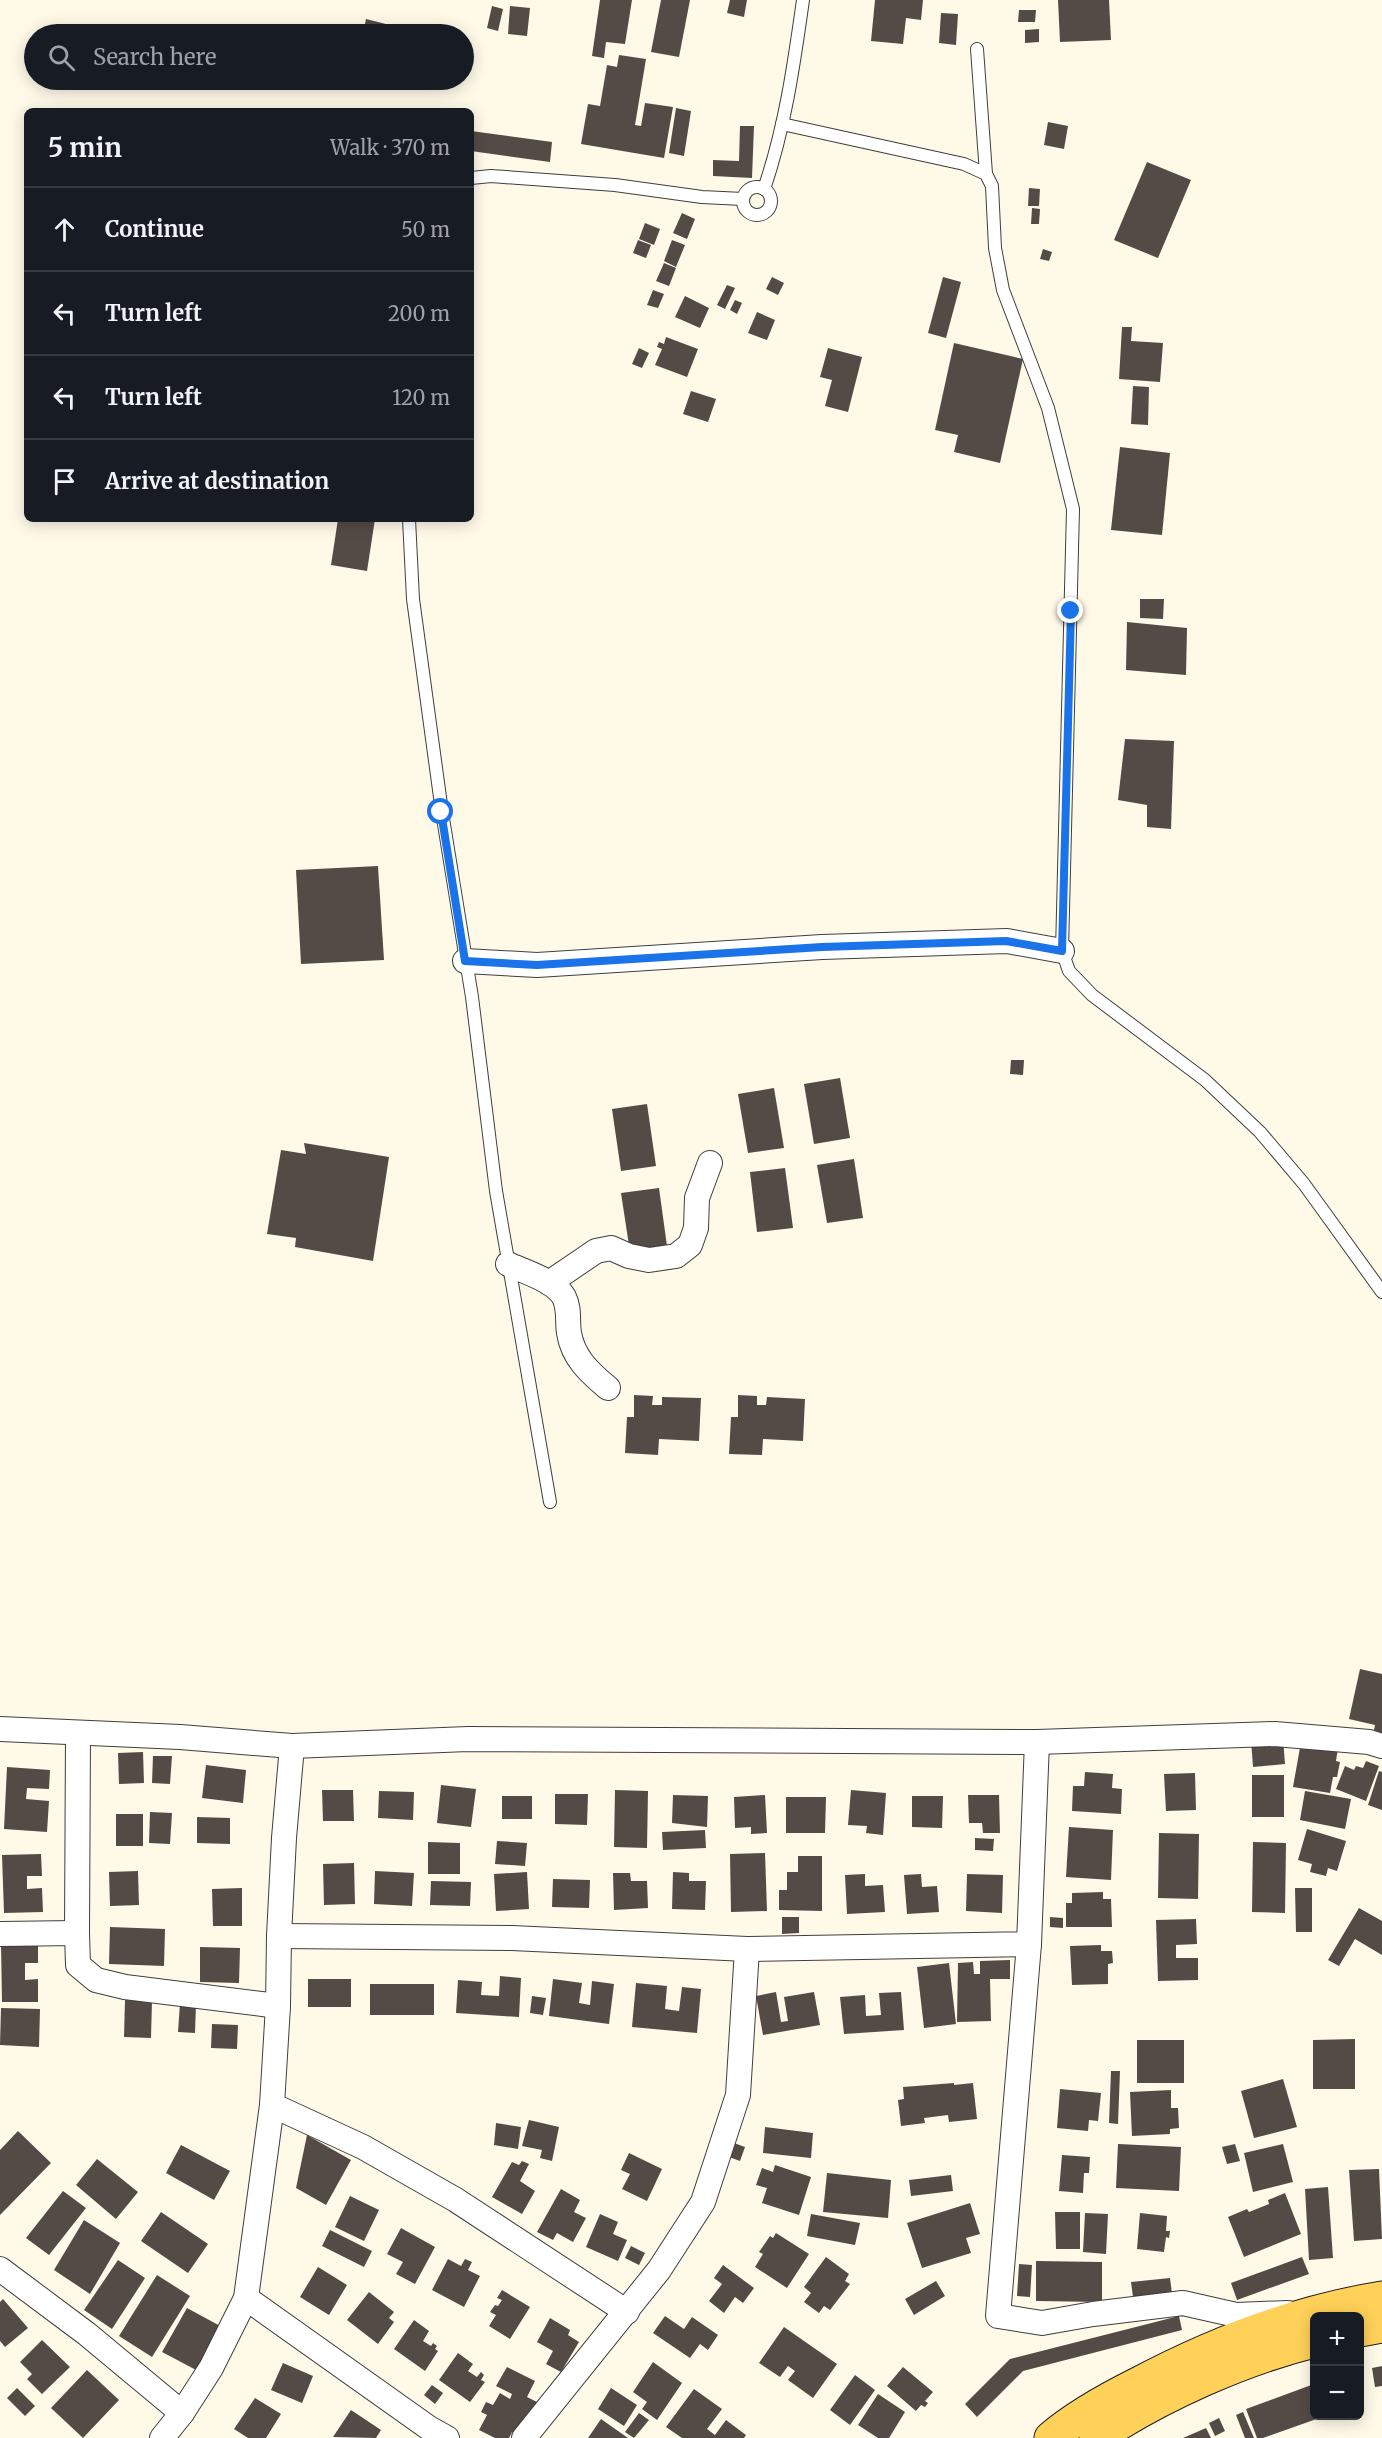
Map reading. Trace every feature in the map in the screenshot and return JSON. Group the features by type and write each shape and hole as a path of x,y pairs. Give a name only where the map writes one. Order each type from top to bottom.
{"main road":[{"path":"1348,2312 1382,2298"},
{"path":"1364,2329 1382,2326"},
{"path":"1051,2438 1071,2421 1181,2361 1310,2327"},
{"path":"1096,2438 1157,2402 1229,2370 1295,2345 1310,2329"}],"street":[{"path":"465,961 537,965 822,947 1006,941 1062,951"},
{"path":"549,1283 596,1251 611,1248 629,1256 649,1260 676,1256 690,1245 696,1228 697,1198 711,1163"},
{"path":"508,1264 549,1283 563,1295 568,1310 569,1333 575,1351 586,1370 608,1389"},
{"path":"0,1729 180,1737 292,1746 468,1739 1037,1742 1275,1734 1369,1742 1382,1746"},
{"path":"78,1734 78,1965 96,1980 125,1987 278,2006"},
{"path":"1037,1742 1029,1944 998,2316 1042,2323 1183,2302 1236,2315 1310,2326"},
{"path":"162,2438 182,2413 211,2368 246,2298 272,2105 284,1838 292,1746"},
{"path":"0,1934 77,1933"},
{"path":"279,1936 512,1938 747,1949 1029,1944"},
{"path":"524,2438 659,2270 703,2202 738,2095 747,1949"},
{"path":"272,2105 363,2147 456,2200 627,2312"},
{"path":"0,2269 87,2334 182,2413"},
{"path":"246,2298 433,2435"}],"lane":[{"path":"764,189 776,154 795,59 803,0"},
{"path":"977,50 986,174 992,186 995,248 1003,290 1048,408 1073,509 1062,951 1069,971 1092,995 1205,1080 1260,1132 1304,1184 1382,1292"},
{"path":"782,124 964,164 986,174"},
{"path":"474,178 491,176 615,185 702,197 743,199"},
{"path":"764,189 771,203 769,208 760,215 746,210 743,199 748,190 764,189"},
{"path":"409,522 413,599 441,812 465,961 496,1191 550,1502"}],"building":[{"path":"600,0 632,0 625,44 606,42 604,58 592,56"},
{"path":"661,0 690,0 679,57 651,52"},
{"path":"730,0 747,0 744,17 727,13"},
{"path":"875,0 923,0 921,20 906,18 903,44 871,41"},
{"path":"1058,0 1109,0 1111,40 1060,42"},
{"path":"492,6 503,9 498,31 487,28"},
{"path":"510,6 530,8 527,36 508,34"},
{"path":"1019,10 1036,10 1035,22 1018,22"},
{"path":"941,13 958,14 956,45 939,43"},
{"path":"366,19 386,24 365,24"},
{"path":"1039,29 1039,42 1025,43 1025,30"},
{"path":"619,55 646,59 635,125 641,126 645,103 673,107 664,158 581,144 588,104 600,106 607,65 617,67"},
{"path":"676,108 691,111 684,156 669,153"},
{"path":"1048,122 1068,126 1064,149 1044,145"},
{"path":"740,126 754,126 752,178 713,176 713,160 739,161"},
{"path":"474,131 552,142 550,162 474,151"},
{"path":"1147,162 1191,180 1158,258 1114,240"},
{"path":"1029,188 1040,189 1039,206 1028,206"},
{"path":"1032,208 1040,209 1039,224 1031,224"},
{"path":"682,213 695,219 687,239 673,233"},
{"path":"645,223 660,229 654,245 639,239"},
{"path":"638,240 651,245 646,258 633,253"},
{"path":"672,240 685,245 676,267 664,261"},
{"path":"1043,249 1052,252 1049,261 1040,259"},
{"path":"664,263 676,268 669,286 656,281"},
{"path":"772,277 784,283 778,295 766,289"},
{"path":"943,277 961,282 946,338 928,333"},
{"path":"727,285 735,288 725,309 717,305"},
{"path":"653,290 664,294 658,308 647,305"},
{"path":"685,296 709,308 700,328 675,317"},
{"path":"735,300 742,303 737,314 730,310"},
{"path":"757,312 775,320 767,340 748,333"},
{"path":"1122,327 1132,327 1131,341 1163,343 1160,382 1119,379"},
{"path":"666,337 698,349 687,377 655,365 662,349 657,347 659,342 664,344"},
{"path":"954,343 1023,359 1000,463 954,452 958,435 935,430"},
{"path":"639,348 649,353 642,368 632,364"},
{"path":"828,348 862,357 848,412 825,406 832,380 820,377"},
{"path":"1133,386 1149,387 1148,425 1131,424"},
{"path":"691,391 716,399 708,422 683,414"},
{"path":"1120,447 1170,453 1162,535 1111,530"},
{"path":"338,522 375,522 367,571 331,565"},
{"path":"1140,599 1164,599 1163,619 1140,618"},
{"path":"1127,622 1187,628 1186,675 1126,670"},
{"path":"1125,739 1174,741 1171,829 1147,827 1147,805 1118,800"},
{"path":"378,866 384,960 301,964 296,870"},
{"path":"1011,1060 1024,1060 1023,1075 1010,1074"},
{"path":"840,1078 850,1138 814,1144 804,1084"},
{"path":"774,1088 784,1148 748,1153 738,1094"},
{"path":"647,1104 656,1166 621,1171 612,1109"},
{"path":"304,1143 389,1157 373,1261 295,1247 296,1238 267,1234 281,1150 306,1154"},
{"path":"854,1159 863,1218 827,1223 817,1165"},
{"path":"785,1168 793,1228 757,1232 750,1172"},
{"path":"659,1188 667,1246 630,1252 621,1193"},
{"path":"634,1395 653,1396 652,1405 662,1405 662,1397 701,1398 699,1441 659,1439 658,1455 625,1453 627,1417 634,1417"},
{"path":"738,1395 757,1396 757,1405 766,1405 767,1397 805,1399 803,1441 763,1439 762,1455 729,1454 731,1417 738,1417"},
{"path":"1360,1669 1382,1674 1382,1737 1373,1735 1375,1725 1349,1719"},
{"path":"1283,1738 1285,1764 1253,1767 1251,1740"},
{"path":"1301,1742 1338,1748 1336,1761 1340,1762 1337,1777 1333,1777 1330,1793 1293,1787"},
{"path":"143,1752 144,1783 119,1784 118,1753"},
{"path":"153,1756 172,1756 170,1784 152,1783"},
{"path":"1366,1761 1379,1766 1366,1801 1336,1789 1345,1766 1354,1770 1356,1766 1363,1768"},
{"path":"206,1765 246,1770 243,1803 202,1798"},
{"path":"7,1767 50,1770 49,1789 27,1788 26,1799 49,1801 47,1832 4,1829"},
{"path":"1379,1771 1382,1772 1382,1810 1368,1805"},
{"path":"1085,1772 1113,1774 1112,1788 1122,1789 1121,1814 1072,1811 1073,1786 1084,1786"},
{"path":"1195,1773 1196,1810 1166,1811 1164,1774"},
{"path":"1252,1775 1284,1775 1284,1817 1252,1817"},
{"path":"441,1785 476,1789 471,1827 437,1823"},
{"path":"322,1790 353,1790 354,1821 323,1821"},
{"path":"615,1790 648,1791 647,1848 614,1847"},
{"path":"851,1790 886,1793 883,1835 866,1833 867,1826 848,1825"},
{"path":"379,1791 414,1792 413,1820 378,1818"},
{"path":"1305,1791 1351,1799 1345,1829 1300,1820"},
{"path":"555,1794 588,1794 587,1825 555,1824"},
{"path":"673,1795 708,1796 707,1827 672,1823"},
{"path":"765,1795 767,1833 751,1834 751,1827 735,1828 734,1797"},
{"path":"968,1795 999,1795 1000,1833 983,1833 982,1823 969,1823"},
{"path":"502,1796 532,1796 532,1819 502,1819"},
{"path":"912,1796 943,1796 942,1828 912,1827"},
{"path":"786,1797 826,1797 825,1833 786,1833"},
{"path":"150,1812 172,1813 170,1844 149,1843"},
{"path":"116,1814 143,1814 143,1846 116,1846"},
{"path":"197,1817 230,1818 230,1844 197,1843"},
{"path":"1069,1827 1113,1830 1111,1880 1066,1877"},
{"path":"1307,1829 1346,1841 1337,1871 1328,1868 1326,1876 1310,1872 1312,1864 1298,1860"},
{"path":"705,1830 706,1848 663,1850 662,1832"},
{"path":"1159,1833 1199,1834 1198,1899 1158,1898"},
{"path":"975,1838 994,1839 993,1851 975,1850"},
{"path":"497,1841 527,1843 525,1866 495,1864"},
{"path":"428,1842 460,1843 460,1874 428,1874"},
{"path":"1253,1842 1286,1843 1285,1913 1252,1912"},
{"path":"765,1853 767,1911 731,1912 730,1854"},
{"path":"41,1854 42,1876 27,1876 27,1889 42,1888 43,1912 4,1913 2,1855"},
{"path":"798,1856 822,1856 822,1911 779,1910 779,1890 787,1890 787,1872 798,1872"},
{"path":"354,1863 355,1904 324,1905 323,1864"},
{"path":"138,1871 139,1905 110,1906 109,1872"},
{"path":"375,1871 414,1873 412,1906 374,1904"},
{"path":"527,1872 529,1909 496,1911 494,1874"},
{"path":"673,1872 689,1873 689,1881 706,1881 705,1910 672,1909"},
{"path":"613,1873 630,1873 631,1881 647,1881 648,1908 614,1910"},
{"path":"865,1874 865,1886 883,1885 885,1912 847,1914 845,1875"},
{"path":"921,1874 922,1887 937,1886 939,1912 907,1914 904,1875"},
{"path":"967,1874 1003,1875 1002,1913 966,1911"},
{"path":"553,1879 590,1880 589,1908 552,1907"},
{"path":"431,1881 471,1882 470,1906 430,1905"},
{"path":"242,1888 242,1926 213,1926 212,1889"},
{"path":"1295,1888 1312,1888 1312,1932 1296,1932"},
{"path":"1103,1892 1103,1899 1111,1899 1112,1927 1066,1927 1066,1903 1072,1903 1072,1893"},
{"path":"1359,1908 1382,1921 1382,1955 1355,1939 1339,1966 1328,1960"},
{"path":"782,1917 799,1917 799,1933 782,1934"},
{"path":"1050,1917 1063,1918 1063,1928 1050,1927"},
{"path":"1196,1919 1197,1944 1176,1945 1176,1958 1198,1958 1198,1980 1158,1981 1156,1920"},
{"path":"110,1927 165,1929 164,1966 109,1964"},
{"path":"1,1944 38,1944 38,1963 25,1963 25,1980 38,1979 38,2002 2,2002"},
{"path":"1101,1945 1101,1951 1112,1951 1113,1963 1108,1964 1108,1984 1072,1985 1070,1946"},
{"path":"200,1947 240,1948 239,1983 200,1982"},
{"path":"1010,1960 1010,1979 990,1979 991,2021 957,2022 958,1963 973,1962 974,1974 980,1974 980,1961"},
{"path":"949,1963 956,2024 924,2028 917,1967"},
{"path":"500,1976 521,1978 519,2017 456,2013 458,1980 482,1982 481,1995 499,1996"},
{"path":"308,1979 351,1979 351,2007 308,2007"},
{"path":"553,1979 582,1983 579,2003 590,2005 592,1981 614,1984 609,2024 549,2016"},
{"path":"636,1983 667,1986 665,2009 679,2011 682,1987 701,1989 697,2033 632,2027"},
{"path":"370,1984 434,1984 434,2015 370,2015"},
{"path":"776,1992 781,2022 788,2021 784,1997 814,1992 820,2025 763,2035 756,1996"},
{"path":"901,1992 904,2030 844,2034 840,1997 865,1995 866,2016 881,2015 879,1993"},
{"path":"532,1996 546,1998 543,2015 530,2013"},
{"path":"125,2000 152,2001 151,2038 124,2037"},
{"path":"180,2003 196,2004 195,2033 178,2032"},
{"path":"1,2008 40,2009 39,2047 0,2045"},
{"path":"212,2024 238,2025 237,2049 211,2048"},
{"path":"1355,2039 1355,2089 1313,2089 1313,2040"},
{"path":"1137,2040 1184,2040 1184,2083 1137,2083"},
{"path":"1111,2071 1120,2071 1118,2124 1109,2123"},
{"path":"1283,2079 1297,2127 1254,2138 1241,2091"},
{"path":"954,2083 954,2085 973,2083 977,2119 949,2122 948,2115 924,2118 925,2123 901,2126 898,2100 904,2099 903,2087"},
{"path":"1060,2089 1101,2093 1098,2121 1089,2120 1088,2131 1057,2128"},
{"path":"1171,2090 1171,2108 1178,2108 1179,2128 1170,2129 1170,2134 1132,2136 1130,2092"},
{"path":"529,2120 559,2127 552,2161 540,2158 542,2150 522,2146"},
{"path":"496,2123 521,2127 518,2149 494,2145"},
{"path":"765,2127 813,2133 811,2158 763,2153"},
{"path":"18,2131 51,2163 0,2215 0,2150"},
{"path":"307,2135 351,2160 326,2205 296,2188"},
{"path":"734,2143 745,2147 740,2161 729,2157"},
{"path":"1118,2144 1181,2147 1179,2191 1116,2188"},
{"path":"1235,2144 1240,2161 1227,2164 1222,2147"},
{"path":"1283,2144 1293,2182 1253,2192 1244,2153"},
{"path":"181,2145 230,2171 214,2200 166,2173"},
{"path":"629,2153 662,2169 647,2201 622,2189 630,2174 621,2170"},
{"path":"1062,2155 1090,2157 1089,2173 1084,2173 1083,2193 1059,2191"},
{"path":"97,2159 138,2192 116,2219 76,2185"},
{"path":"522,2161 529,2164 520,2181 535,2191 522,2214 492,2197 512,2162 519,2165"},
{"path":"775,2165 811,2177 799,2215 762,2203 767,2188 756,2185 762,2168 773,2172"},
{"path":"1379,2169 1382,2239 1354,2241 1349,2170"},
{"path":"827,2173 891,2180 888,2218 823,2212"},
{"path":"951,2175 953,2191 911,2196 909,2180"},
{"path":"1328,2187 1333,2258 1309,2260 1305,2189"},
{"path":"561,2189 580,2200 574,2212 586,2218 573,2242 557,2233 553,2240 537,2232"},
{"path":"63,2191 86,2208 49,2255 26,2238"},
{"path":"1285,2193 1301,2234 1244,2257 1228,2217 1247,2209 1249,2212 1269,2204 1268,2200"},
{"path":"350,2196 379,2210 364,2241 335,2227"},
{"path":"970,2203 980,2234 966,2238 971,2253 922,2268 907,2223"},
{"path":"161,2212 208,2244 188,2273 141,2241"},
{"path":"1055,2212 1080,2212 1080,2249 1056,2249"},
{"path":"1085,2213 1108,2214 1106,2254 1083,2252"},
{"path":"1140,2213 1167,2216 1166,2231 1170,2231 1169,2238 1166,2237 1164,2252 1137,2249"},
{"path":"600,2214 618,2222 613,2234 627,2240 618,2261 586,2247"},
{"path":"811,2214 860,2223 855,2245 807,2236"},
{"path":"84,2220 120,2243 90,2294 54,2270"},
{"path":"401,2228 435,2247 415,2284 396,2274 403,2262 387,2254"},
{"path":"330,2230 372,2251 364,2267 322,2246"},
{"path":"776,2233 809,2254 787,2288 755,2267 763,2254 759,2252 770,2236 773,2238"},
{"path":"631,2246 645,2253 639,2265 625,2258"},
{"path":"826,2257 849,2274 845,2281 850,2284 830,2310 824,2306 819,2313 804,2302 811,2293 804,2287"},
{"path":"1302,2257 1309,2274 1237,2300 1231,2283"},
{"path":"448,2259 461,2266 465,2259 472,2262 468,2270 480,2276 464,2307 432,2290"},
{"path":"118,2260 145,2278 112,2329 84,2310"},
{"path":"1036,2261 1102,2262 1102,2302 1036,2301"},
{"path":"1019,2264 1032,2265 1030,2297 1017,2296"},
{"path":"723,2265 754,2288 743,2303 735,2297 724,2313 709,2301 722,2284 714,2278"},
{"path":"318,2267 347,2285 329,2315 300,2297"},
{"path":"157,2275 190,2296 152,2357 119,2336"},
{"path":"1170,2278 1172,2294 1133,2297 1131,2282"},
{"path":"936,2281 945,2296 914,2315 905,2299"},
{"path":"502,2290 530,2307 510,2339 489,2326 496,2315 490,2312 502,2300 497,2298"},
{"path":"369,2292 394,2312 389,2318 394,2322 378,2344 347,2320"},
{"path":"3,2299 28,2328 5,2347 0,2341 0,2302"},
{"path":"187,2308 222,2327 198,2371 162,2352"},
{"path":"665,2316 684,2329 692,2317 718,2335 708,2350 700,2344 690,2358 653,2333"},
{"path":"1179,2316 1182,2330 1023,2371 977,2417 965,2404 1010,2359"},
{"path":"550,2318 570,2330 568,2335 579,2342 561,2372 546,2364 553,2351 537,2342"},
{"path":"414,2320 429,2331 423,2341 431,2346 433,2343 437,2346 435,2349 438,2351 425,2371 394,2349"},
{"path":"784,2327 837,2364 813,2398 788,2380 795,2371 788,2366 780,2377 759,2363"},
{"path":"42,2340 70,2367 42,2394 27,2379 32,2374 20,2362"},
{"path":"458,2353 473,2364 468,2371 477,2377 481,2372 484,2375 481,2380 485,2382 470,2402 439,2380"},
{"path":"653,2362 682,2383 657,2420 642,2409 647,2402 633,2392"},
{"path":"283,2363 313,2376 302,2403 271,2390"},
{"path":"1382,2366 1382,2386 1375,2387 1372,2368"},
{"path":"507,2367 535,2381 527,2397 539,2403 522,2437 512,2432 509,2438 495,2438 479,2430 487,2415 481,2412 486,2402 493,2405 500,2393 510,2399 512,2394 496,2386"},
{"path":"903,2367 933,2392 925,2401 928,2403 925,2407 921,2405 916,2411 887,2386"},
{"path":"87,2370 119,2400 83,2438 51,2408"},
{"path":"855,2375 875,2390 850,2425 830,2410"},
{"path":"432,2385 443,2393 435,2404 424,2395"},
{"path":"1310,2385 1310,2420 1314,2420 1263,2438 1257,2438 1246,2409"},
{"path":"17,2388 35,2406 25,2416 7,2398"},
{"path":"611,2388 637,2405 624,2426 598,2409"},
{"path":"694,2389 722,2409 707,2429 715,2435 726,2420 746,2435 744,2438 682,2438 666,2427"},
{"path":"878,2394 905,2412 889,2438 878,2438 858,2425"},
{"path":"255,2398 281,2414 266,2438 248,2438 234,2429"},
{"path":"351,2410 381,2430 376,2438 333,2437"},
{"path":"1243,2412 1254,2438 1245,2438 1236,2415"},
{"path":"639,2413 649,2420 634,2438 625,2432"},
{"path":"1219,2418 1225,2431 1215,2436 1209,2423"},
{"path":"601,2419 628,2438 588,2438"},
{"path":"1206,2428 1211,2438 1183,2438"}],"route":[{"path":"441,812 465,961 537,965 822,947 1006,941 1062,951 1071,611"}]}
